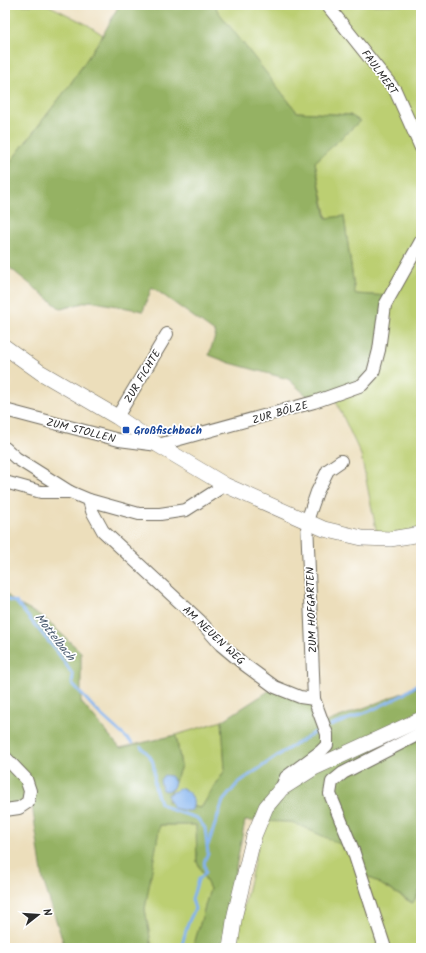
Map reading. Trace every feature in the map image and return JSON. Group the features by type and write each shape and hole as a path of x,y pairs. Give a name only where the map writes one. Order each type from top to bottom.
{"main road":[{"path":"5,347 40,372 117,417 158,445 225,485 324,529 362,538 390,539 421,534"},
{"path":"230,948 235,914 254,836 266,807 281,789 314,768 421,719"}],"street":[{"name":"FAULMERT","path":"327,5 395,90 421,148"},
{"name":"ZUR BÖLZE","path":"158,445 314,402 362,385 373,373 379,350 385,305 421,241"},
{"name":"ZUR FICHTE","path":"117,417 167,334"},
{"name":"ZUM STOLLEN","path":"5,410 119,440 158,445"},
{"path":"5,448 16,458 70,492 89,500 139,514 160,514 186,510 225,485"},
{"path":"307,521 317,492 328,470 340,461"},
{"path":"5,482 41,492 70,492"},
{"name":"AM NEUEN WEG","path":"89,500 92,511 103,532 200,621 221,645 275,687 300,697 314,699"},
{"name":"ZUM HOFGARTEN","path":"307,521 314,699"},
{"path":"281,789 286,777 327,745 327,734 314,699"},
{"path":"385,948 353,850 330,794 332,782 343,773 421,733"},
{"path":"5,757 26,780 30,791 28,802 19,808 5,810"}],"green space":[{"path":"5,5 48,5 88,25 103,35 69,86 5,169"},
{"path":"119,5 216,5 217,10 297,112 350,115 360,121 315,162 326,218 344,216 355,294 390,296 373,373 314,402 288,379 230,363 209,355 216,333 152,287 143,311 90,301 61,309 5,264 5,169 69,86 103,35"},
{"path":"216,5 421,5 421,534 378,539 361,455 333,395 389,296 355,294 344,217 327,218 315,162 359,121 350,115 297,112 216,10"},
{"path":"5,593 16,603 43,617 81,652 81,702 120,748 176,735 181,766 167,802 201,808 225,770 222,721 275,687 314,699 324,723 421,686 421,888 413,903 357,870 360,849 353,850 292,822 245,821 228,908 224,948 193,948 210,889 197,862 196,825 160,825 145,909 152,948 65,948 43,880 30,791 5,757"},
{"path":"222,721 225,770 201,808 167,802 181,766 176,735"},
{"path":"5,758 24,783 25,797 21,803 6,807 5,801"},
{"path":"264,821 292,822 350,848 383,948 234,948"},
{"path":"159,825 196,825 197,862 210,889 193,948 152,948 145,909"},
{"path":"364,874 412,903 418,894 421,896 421,948 387,948"}],"water":[{"path":"164,775 170,776 175,782 173,788 168,791 162,790 160,780"},
{"path":"183,788 192,797 192,810 187,811 173,808 167,795"}],"waterway":[{"name":"Mottelbach","path":"5,599 16,602 58,653 73,675 72,684 99,713 132,743"},
{"path":"330,726 372,710 401,696 421,682"},
{"path":"208,845 223,801 238,783 317,731"},
{"name":"Mottelbach","path":"141,747 147,752 153,761 155,787 160,803 172,810 197,818 205,828 208,854 204,863 206,872 198,880 192,899 195,909 188,923 181,948"}],"place":[{"name":"Großfischbach","path":"126,430"}]}
